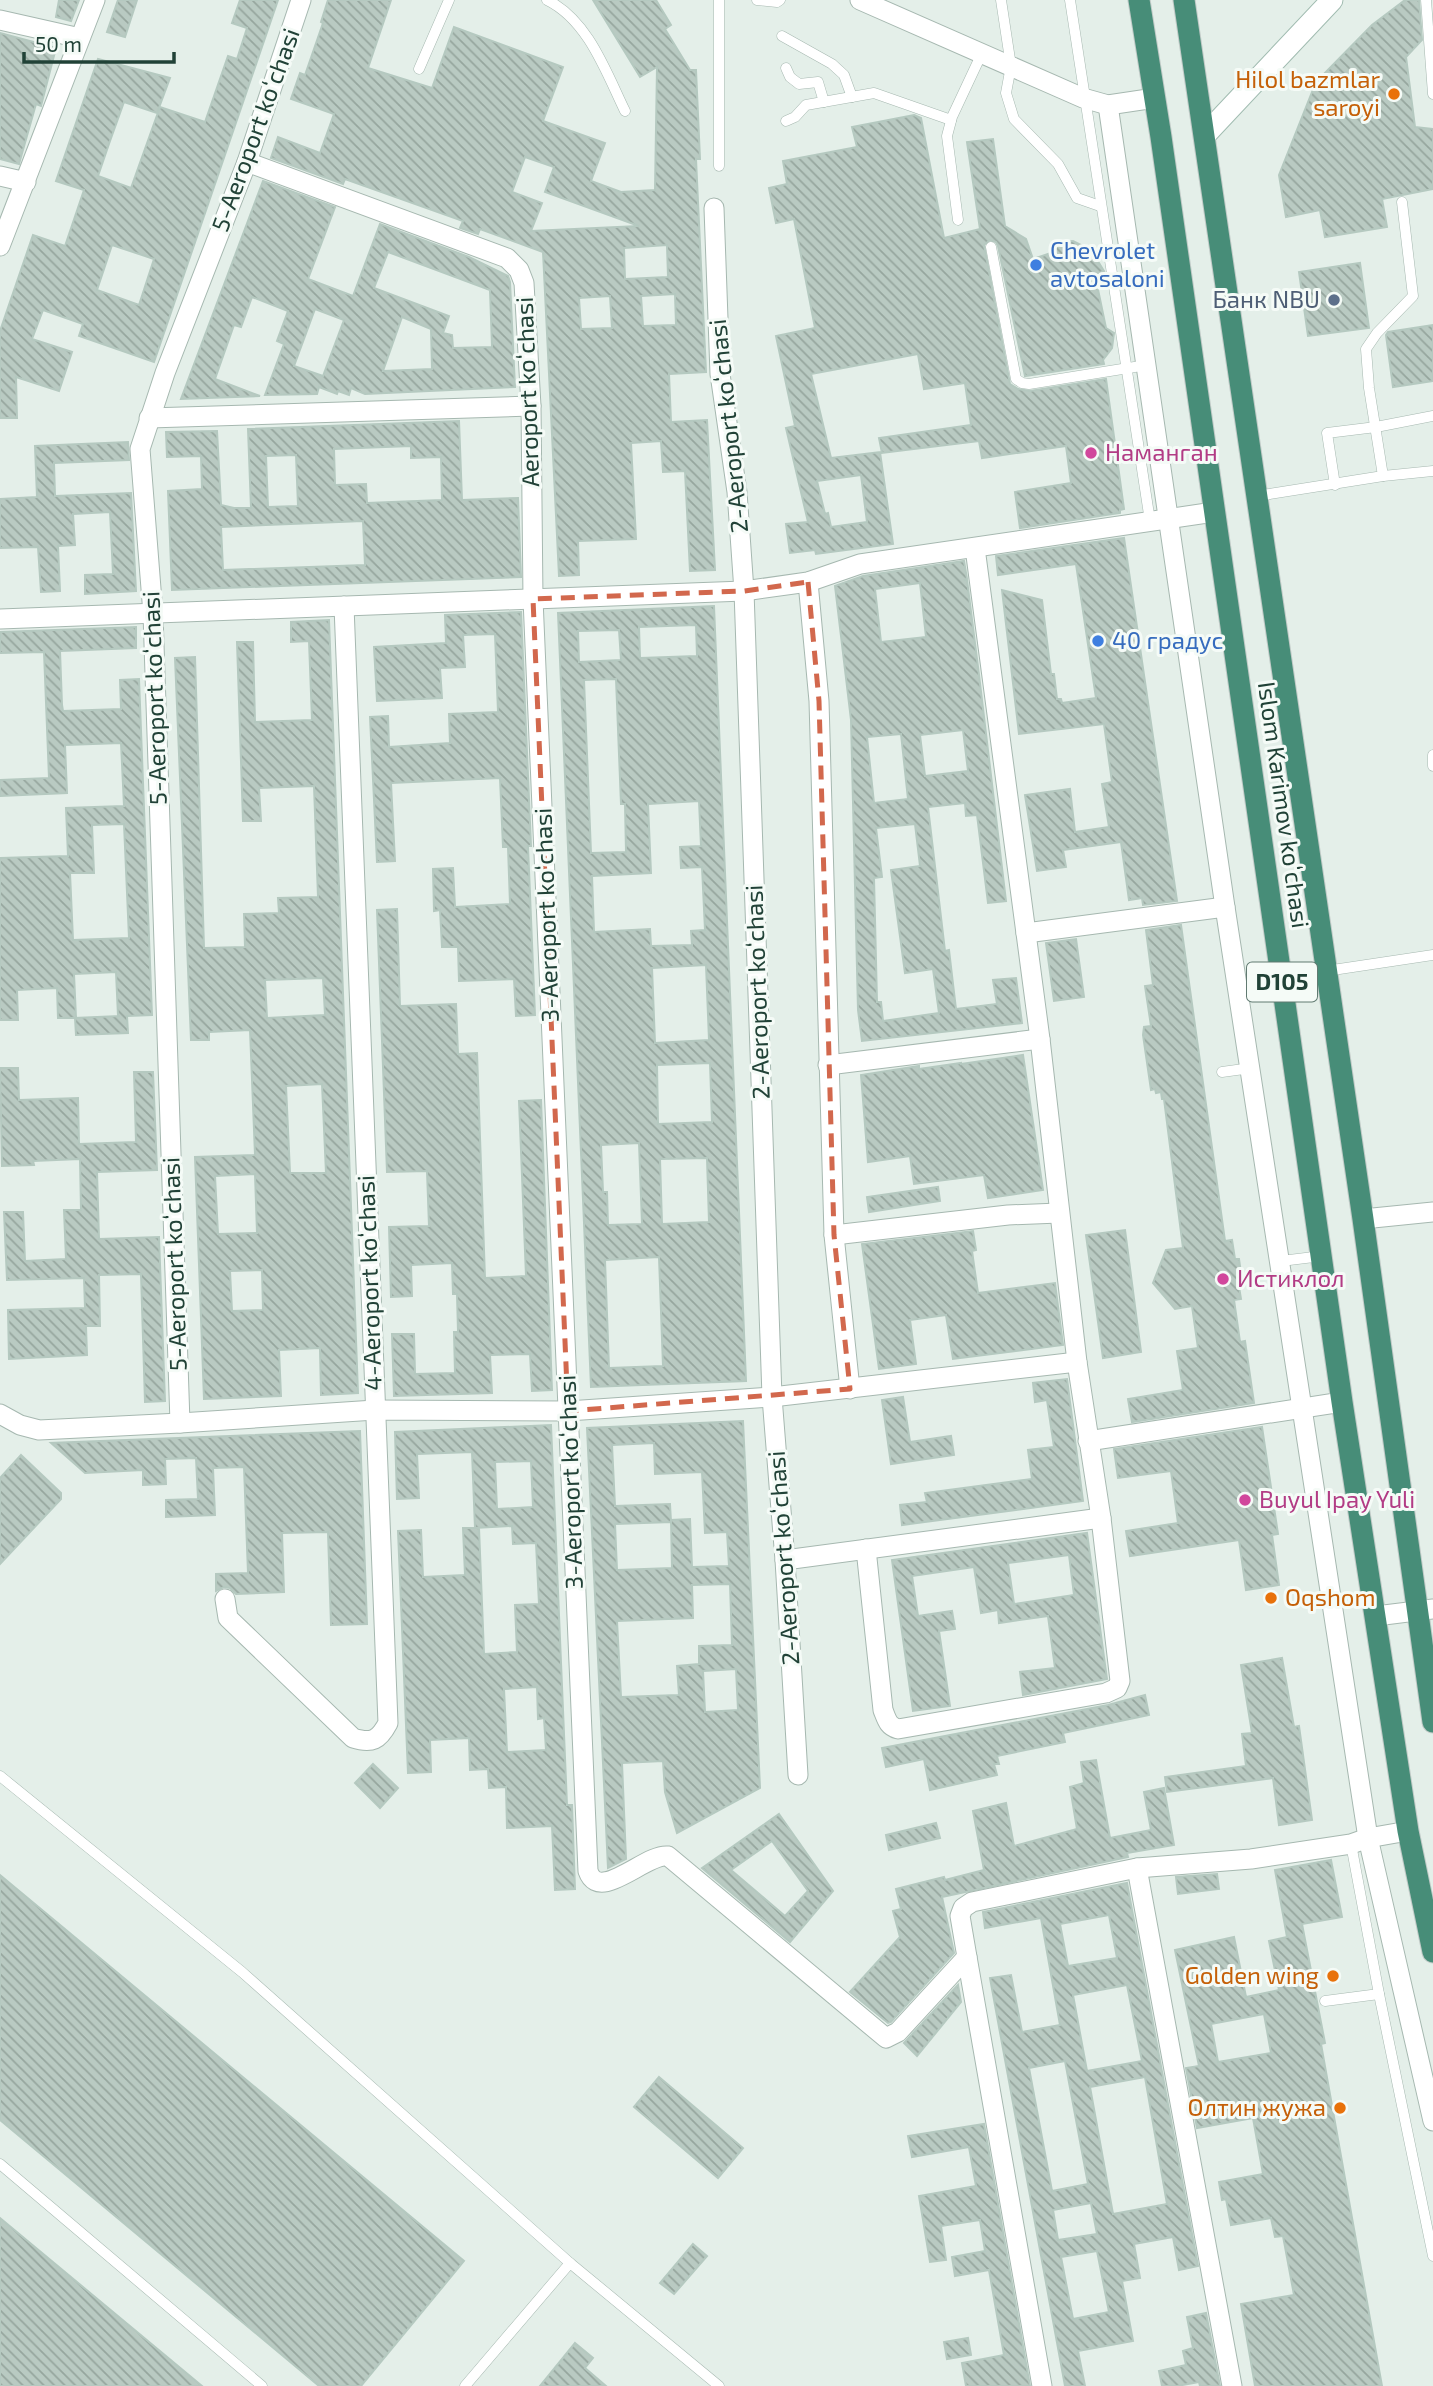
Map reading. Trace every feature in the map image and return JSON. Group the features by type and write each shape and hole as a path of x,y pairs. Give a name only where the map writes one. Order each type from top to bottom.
{"highway":[{"name":"Islom Karimov koʻchasi","path":"1139,0 1342,1402 1408,1831 1433,1952"},
{"name":"Islom Karimov koʻchasi","path":"1184,0 1363,1219 1425,1610 1433,1722"}],"main road":[{"path":"1205,135 1332,0"}],"street":[{"path":"0,246 95,0"},
{"name":"5-Aeroport koʻchasi","path":"180,1423 153,614 140,449 149,418 247,162 301,0"},
{"path":"860,0 1083,98 1108,105 1155,97"},
{"path":"0,20 80,38"},
{"path":"1108,105 1225,907 1281,1261 1359,1841 1433,2121"},
{"name":"Aeroport koʻchasi","path":"247,162 507,258 519,270 524,283 531,406 533,599"},
{"path":"0,176 26,183"},
{"name":"2-Aeroport koʻchasi","path":"714,208 720,374 737,492 744,592 772,1397 798,1775"},
{"path":"149,418 531,406"},
{"path":"0,619 744,592 808,582 860,564 1214,512"},
{"path":"866,1549 883,1710 888,1722 898,1729 1106,1693 1117,1688 1121,1681 1101,1518 1077,1362 1040,1039 975,548"},
{"path":"808,582 819,701 834,1235 849,1389"},
{"name":"3-Aeroport koʻchasi","path":"533,599 588,1871 591,1880 603,1883 612,1881 659,1856 668,1856 886,2038 898,2032 967,1957"},
{"name":"4-Aeroport koʻchasi","path":"225,1599 228,1618 353,1738 365,1742 382,1733 388,1723 344,606"},
{"path":"1026,933 1225,907"},
{"path":"828,1065 1040,1039"},
{"path":"1363,1219 1433,1212"},
{"path":"834,1235 1008,1215 1059,1213"},
{"path":"0,1414 20,1425 39,1430 375,1410 568,1411 772,1397 1077,1362"},
{"path":"1088,1441 1342,1402"},
{"path":"785,1560 1101,1518"},
{"path":"1376,1616 1425,1610"},
{"path":"1042,2386 960,1916 963,1908 972,1902 1137,1868 1251,1859 1408,1831"},
{"path":"1137,1868 1231,2386"}],"lane":[{"path":"419,69 449,0"},
{"path":"548,0 561,7 592,44 625,111"},
{"path":"719,0 719,166"},
{"path":"757,0 780,0"},
{"path":"1002,0 1010,66 1006,93 1014,119 1058,164 1077,198 1100,206"},
{"path":"1070,0 1150,521"},
{"path":"1426,0 1433,94"},
{"path":"782,36 832,64 844,75 852,97"},
{"path":"958,220 947,136 951,120 982,53"},
{"path":"786,68 790,77 799,84 817,82 824,102"},
{"path":"786,121 806,106 874,93 951,120"},
{"path":"1383,475 1369,388 1366,349 1377,333 1413,296 1402,202"},
{"path":"991,247 1016,379 1030,384 1147,365"},
{"path":"1335,485 1327,433 1433,416"},
{"path":"1255,496 1383,475 1433,471"},
{"path":"1433,755 1433,766"},
{"path":"1326,971 1433,955"},
{"path":"1222,1072 1251,1068"},
{"path":"1281,1261 1322,1256"},
{"path":"0,1776 242,1972 570,2263 719,2386"},
{"path":"1359,1841 1379,1994 1433,2256"},
{"path":"1325,2001 1379,1994"},
{"path":"0,2164 262,2386"},
{"path":"466,2386 570,2263"}],"highlighted area":[{"path":"808,582 819,701 834,1235 850,1389 568,1411 533,599 744,591"}],"building":[{"path":"59,0 79,0 71,21 56,17"},
{"path":"118,0 137,0 125,37 107,32"},
{"path":"240,0 278,0 154,362 79,336 83,324 43,310 32,339 72,352 59,391 16,377 17,418 0,418 0,331 33,235 65,246 84,190 56,181 98,59 170,78 157,113 124,102 110,141 98,176 131,188 160,107 205,122 228,56 237,59 247,28 232,23","holes":["112,245 154,259 139,305 97,290"]},
{"path":"328,0 391,0 368,68 432,88 454,27 563,67 543,121 605,143 591,181 621,192 655,190 657,67 640,77 593,0 656,0 671,25 665,29 690,70 696,70 700,159 696,159 706,372 669,374 671,422 707,420 715,570 690,571 685,471 663,472 661,441 631,443 636,539 578,541 579,575 559,576 543,252 480,229 478,234 460,228 463,221 345,179 343,184 271,158 278,137 320,153 334,114 291,99 300,73 305,75 323,23 321,22","holes":["525,157 554,167 545,192 639,226 531,231 542,203 512,192","667,245 668,277 625,279 624,248","675,294 676,325 643,326 641,296","610,296 612,328 581,329 579,298"]},
{"path":"1405,0 1419,0 1422,40 1406,57 1415,127 1433,129 1433,189 1382,199 1387,227 1325,237 1320,210 1286,217 1279,175 1316,82 1372,25"},
{"path":"0,33 56,48 41,106 36,104 19,164 0,159"},
{"path":"914,115 921,118 944,238 980,229 967,142 993,139 1005,226 1026,239 1033,259 1051,253 1061,242 1073,241 1091,250 1104,271 1095,275 1106,328 1114,333 1112,348 1103,360 1104,364 1025,376 998,246 990,240 984,245 1010,384 1030,391 1106,379 1124,509 1120,510 1120,513 1020,528 1015,492 1071,483 1066,446 982,458 979,441 882,453 879,438 971,425 965,383 924,389 918,354 811,374 831,458 880,452 893,544 816,554 815,550 790,553 786,524 808,522 786,428 795,426 776,336 815,328 794,219 776,223 769,188 787,184 783,161 857,147 852,127","holes":["861,475 867,522 831,527 817,481"]},
{"path":"263,181 335,207 308,279 353,296 380,224 469,257 508,276 515,387 365,394 351,388 349,395 338,391 337,394 319,387 317,394 265,395 284,344 277,341 288,311 252,297 241,327 234,325 215,379 260,396 181,399","holes":["388,252 490,290 492,347 453,348 452,335 443,333 449,316 374,288","315,309 344,320 323,376 294,366","402,317 431,329 432,369 383,371"]},
{"name":"Банк NBU","path":"1360,263 1369,328 1308,336 1299,272"},
{"path":"1433,325 1433,381 1393,387 1386,335 1388,332"},
{"path":"459,421 462,500 518,498 521,577 172,590 168,491 202,489 201,456 167,457 166,432 217,431 221,505 251,508 248,429","holes":["411,446 411,458 441,457 442,500 367,503 366,484 335,485 334,449","296,455 298,506 268,507 266,456","363,521 365,565 223,570 221,527"]},
{"path":"128,442 129,460 54,463 55,496 131,493 136,591 85,594 85,575 113,574 110,512 73,514 75,545 58,546 60,591 41,592 38,547 0,548 0,499 37,497 35,446"},
{"path":"1124,538 1177,901 1143,905 1142,898 1129,900 1121,842 1063,850 1066,867 1037,871 1025,795 1070,789 1075,832 1109,827 1102,784 1112,782 1104,724 1019,734 1002,590 1042,600 1051,674 1054,674 1057,699 1061,699 1062,703 1096,698 1076,564 998,575 996,556"},
{"path":"964,561 967,579 964,580 967,580 1006,901 988,903 977,815 966,816 965,803 928,807 945,951 949,950 956,1009 997,1004 993,980 1016,978 1022,1023 862,1041 858,1010 851,720 835,586 863,576","holes":["920,583 926,637 881,642 875,589","963,730 968,771 925,776 920,735","901,734 908,799 874,803 867,737","915,824 920,866 891,870 905,973 933,969 939,1013 883,1021 881,1002 877,1002 874,878 882,877 876,828"]},
{"path":"714,606 746,1381 591,1387 558,613","holes":["696,625 697,656 640,658 639,627","619,630 621,660 579,662 578,631","616,679 621,804 625,804 626,852 591,853 584,680","699,801 701,846 680,847 681,868 702,867 705,930 691,931 692,945 651,946 650,929 594,932 592,876 651,873 648,804","706,965 709,1040 655,1043 652,968","710,1063 712,1122 658,1124 657,1065","639,1143 642,1224 608,1225 607,1192 603,1192 601,1145","707,1158 709,1222 662,1224 660,1159","659,1257 663,1366 609,1368 605,1260"]},
{"path":"521,612 535,1015 516,1016 514,979 459,981 458,947 442,947 440,910 434,911 433,869 453,868 455,907 510,904 508,847 503,847 500,778 391,783 395,861 377,862 370,717 388,716 389,747 450,743 449,714 498,712 495,634 463,635 465,667 440,668 442,698 377,701 374,647 446,643 445,615"},
{"path":"329,620 358,1393 321,1395 320,1348 279,1350 281,1396 204,1399 195,1157 255,1155 250,1030 209,1032 209,1040 191,1040 175,658 195,657 204,948 245,947 244,914 279,913 278,898 318,897 314,786 259,788 261,821 243,821 237,642 253,642 255,722 312,720 309,641 291,642 291,622","holes":["323,978 325,1015 267,1018 265,980","322,1084 326,1173 290,1173 286,1086","255,1174 257,1233 218,1234 215,1176","262,1270 263,1310 232,1311 230,1271"]},
{"path":"136,627 136,648 60,651 62,705 63,711 121,709 120,680 139,679 152,1015 127,1016 128,1033 76,1035 75,1018 58,1018 57,988 17,990 18,1020 0,1020 0,858 68,856 66,808 124,806 121,743 65,745 67,793 0,796 0,780 49,778 44,652 0,653 0,632","holes":["124,824 129,938 73,940 70,873 94,873 92,825","116,972 120,1016 76,1018 74,974"]},
{"path":"397,909 400,1006 456,1004 458,1054 477,1053 485,1278 526,1276 519,1101 541,1100 552,1390 532,1391 530,1354 490,1355 492,1393 394,1396 392,1334 414,1334 415,1374 455,1373 454,1332 458,1332 457,1294 453,1294 452,1263 411,1265 412,1296 391,1297 389,1227 429,1226 427,1171 387,1172 377,910"},
{"path":"1181,925 1225,1241 1232,1240 1235,1259 1239,1259 1241,1299 1234,1300 1240,1342 1245,1341 1254,1403 1132,1422 1128,1399 1183,1390 1177,1351 1198,1348 1192,1306 1175,1309 1153,1283 1166,1250 1183,1248 1164,1099 1161,1092 1151,1090 1143,1035 1144,1027 1151,1026 1145,986 1153,985 1146,930"},
{"path":"1076,939 1084,997 1054,1001 1046,943"},
{"path":"1023,1055 1043,1190 988,1198 984,1175 914,1184 910,1156 868,1162 861,1075"},
{"path":"0,1068 18,1068 19,1100 78,1098 79,1144 136,1142 134,1072 153,1072 157,1170 97,1172 99,1239 159,1237 165,1401 145,1402 141,1274 99,1275 100,1326 86,1326 87,1355 9,1359 8,1310 85,1308 84,1278 7,1280 4,1212 23,1212 25,1261 66,1259 64,1210 81,1210 80,1159 33,1161 34,1165 2,1166"},
{"path":"938,1187 940,1201 869,1212 867,1197"},
{"path":"1125,1230 1141,1352 1103,1358 1086,1235"},
{"path":"973,1231 976,1250 972,1251 978,1293 1055,1283 1063,1345 953,1359 946,1315 910,1320 916,1364 879,1369 862,1244"},
{"path":"1067,1379 1083,1501 902,1525 900,1505 927,1502 925,1493 1032,1479 1028,1450 1054,1447 1047,1400 1035,1402 1033,1383"},
{"path":"903,1397 910,1442 951,1436 954,1455 891,1464 882,1400"},
{"path":"743,1421 760,1788 677,1833 665,1792 663,1761 622,1763 626,1859 608,1868 587,1428","holes":["654,1443 655,1474 702,1472 705,1533 727,1532 729,1566 692,1567 690,1519 671,1520 672,1568 617,1570 615,1524 671,1522 670,1504 615,1506 612,1445","730,1584 732,1645 699,1646 699,1664 677,1666 679,1695 621,1697 617,1621 693,1618 692,1585","736,1669 738,1710 705,1712 703,1671"]},
{"path":"551,1425 567,1805 572,1805 575,1889 555,1890 552,1826 507,1828 506,1787 489,1788 488,1769 470,1770 469,1738 430,1740 431,1772 408,1773 398,1531 421,1530 423,1577 465,1575 463,1528 475,1528 472,1452 417,1454 419,1498 397,1499 395,1432","holes":["531,1461 533,1507 497,1509 495,1462","512,1526 513,1544 536,1543 539,1604 515,1605 517,1652 484,1654 479,1528 475,1528","537,1687 538,1719 544,1718 546,1750 507,1752 504,1689"]},
{"path":"1262,1427 1278,1534 1272,1535 1279,1585 1246,1590 1239,1540 1130,1556 1126,1531 1178,1523 1171,1471 1118,1478 1114,1449"},
{"path":"360,1431 367,1624 331,1625 328,1532 282,1533 284,1592 236,1594 230,1588 224,1587 216,1591 216,1574 248,1573 244,1467 213,1468 215,1515 166,1517 166,1500 198,1499 196,1458 165,1459 166,1484 143,1485 143,1470 85,1473 51,1443"},
{"path":"21,1455 61,1493 61,1499 0,1564 0,1478"},
{"path":"1087,1533 1107,1679 1023,1695 1020,1672 1055,1668 1048,1616 999,1623 998,1610 981,1613 974,1567 912,1576 918,1616 952,1611 955,1629 939,1631 950,1706 913,1711 892,1560","holes":["1069,1555 1074,1595 1014,1604 1008,1563"]},
{"path":"1282,1658 1294,1727 1299,1726 1312,1820 1279,1825 1273,1778 1167,1792 1165,1777 1246,1766 1242,1734 1252,1733 1241,1665"},
{"path":"1145,1695 1149,1715 1063,1733 1065,1742 997,1756 999,1764 994,1764 997,1775 930,1790 924,1759 886,1767 882,1748 1108,1705"},
{"path":"1096,1760 1110,1838 1151,1830 1144,1792 1164,1788 1174,1845 1127,1853 1128,1857 942,1897 954,1953 891,2022 888,2023 850,1992 900,1937 893,1911 901,1909 896,1889 984,1870 973,1811 1006,1803 1014,1846 1077,1829 1070,1787 1084,1783 1081,1762"},
{"path":"373,1764 398,1788 380,1808 355,1783"},
{"path":"779,1814 833,1891 790,1942 702,1868","holes":["772,1841 808,1891 785,1916 731,1870"]},
{"path":"936,1823 940,1838 889,1850 886,1835"},
{"path":"1331,1860 1342,1917 1302,1924 1325,2043 1321,2044 1382,2386 1255,2386 1241,2304 1294,2295 1283,2236 1275,2237 1271,2218 1231,2225 1226,2199 1222,2200 1219,2182 1263,2174 1253,2118 1197,2128 1186,2068 1199,2066 1175,1950 1234,1937 1246,1997 1279,1990 1269,1941 1287,1937 1275,1870","holes":["1264,2014 1271,2053 1218,2062 1211,2024"]},
{"path":"1217,1874 1219,1889 1178,1894 1176,1877"},
{"path":"0,1875 464,2261 361,2386 319,2386 0,2120"},
{"path":"1127,1883 1198,2266 1179,2270 1173,2237 1134,2244 1140,2278 1122,2281 1133,2341 1078,2351 1085,2386 1065,2386 990,1978 1011,1975 1022,2032 1060,2025 1041,1918 985,1928 983,1912","holes":["1109,1915 1117,1958 1068,1966 1060,1924","1127,1985 1142,2061 1087,2071 1073,1995","1065,2061 1088,2184 1052,2191 1029,2068","1145,2077 1167,2204 1113,2214 1090,2087","1091,2203 1097,2234 1058,2240 1053,2210","1097,2251 1109,2312 1073,2319 1061,2257"]},
{"path":"958,1985 961,2002 917,2056 904,2043"},
{"path":"659,2077 743,2148 718,2178 634,2107"},
{"path":"984,2124 1030,2386 966,2386 962,2363 1004,2355 989,2270 955,2276 952,2257 985,2251 980,2220 941,2226 946,2260 930,2262 919,2196 976,2186 969,2147 912,2157 908,2136"},
{"path":"0,2218 202,2386 0,2386"},
{"path":"693,2244 707,2256 674,2294 660,2283"},
{"path":"1206,2313 1220,2386 1200,2386 1199,2382 1162,2386 1159,2371 1186,2365 1183,2351 1193,2348 1187,2317"},
{"path":"968,2338 971,2355 947,2359 944,2342"},
{"path":"575,2343 593,2358 585,2368 606,2386 540,2386"}],"place":[{"name":"Hilol bazmlar saroyi","path":"1394,94"},
{"name":"Chevrolet avtosaloni","path":"1036,265"},
{"name":"Банк NBU","path":"1334,300"},
{"name":"Наманган","path":"1091,453"},
{"name":"40 градус","path":"1098,641"},
{"name":"Истиклол","path":"1223,1279"},
{"name":"Buyul Ipay Yuli","path":"1245,1500"},
{"name":"Oqshom","path":"1271,1598"},
{"name":"Golden wing","path":"1333,1976"},
{"name":"Олтин жужа","path":"1340,2108"}]}
